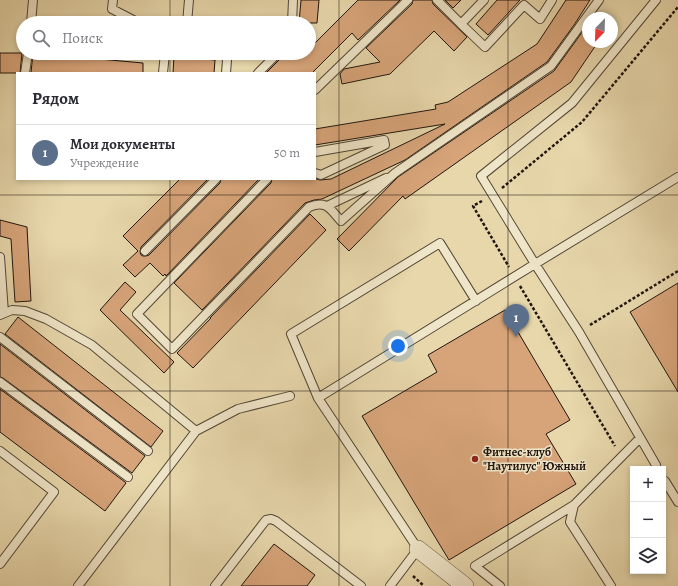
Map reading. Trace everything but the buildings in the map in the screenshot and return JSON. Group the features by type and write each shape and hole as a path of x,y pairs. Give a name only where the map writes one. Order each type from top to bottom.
{"street":[{"path":"418,549 465,586"}],"lane":[{"path":"32,16 33,0"},
{"path":"113,0 112,9 126,16"},
{"path":"188,16 189,0"},
{"path":"292,16 293,0"},
{"path":"316,89 408,0"},
{"path":"437,0 485,47 524,5 540,19 552,0"},
{"path":"461,24 484,0"},
{"path":"266,180 137,314 172,349 310,207 318,204 327,206 341,220 395,174 551,66 599,0"},
{"path":"656,0 572,103 481,176 534,264 578,332 656,465"},
{"path":"25,72 27,60"},
{"path":"163,72 164,60"},
{"path":"226,72 227,60"},
{"path":"259,72 271,60"},
{"path":"316,152 384,140 385,145 321,175 316,172"},
{"path":"327,206 395,174"},
{"path":"318,398 678,177"},
{"path":"144,251 215,180"},
{"path":"390,586 418,549 318,398 291,334 440,243 476,301"},
{"path":"0,257 2,314 12,310 25,311 46,319 92,345 196,431"},
{"path":"0,337 148,451"},
{"path":"0,382 128,477"},
{"path":"78,586 196,431 238,409 290,396"},
{"path":"500,586 475,566 574,505 640,438"},
{"path":"0,451 54,492 0,564"},
{"path":"666,483 678,502"},
{"path":"574,505 570,522 611,586"},
{"path":"215,586 266,520 271,518 361,586"}],"path":[{"path":"621,457 473,206 501,189 582,122 678,7"},
{"path":"578,332 678,271"}],"place":[{"name":"Мои документы","path":"516,337"},
{"name":"Фитнес-клуб \"Наутилус\" Южный","path":"475,459"}]}
